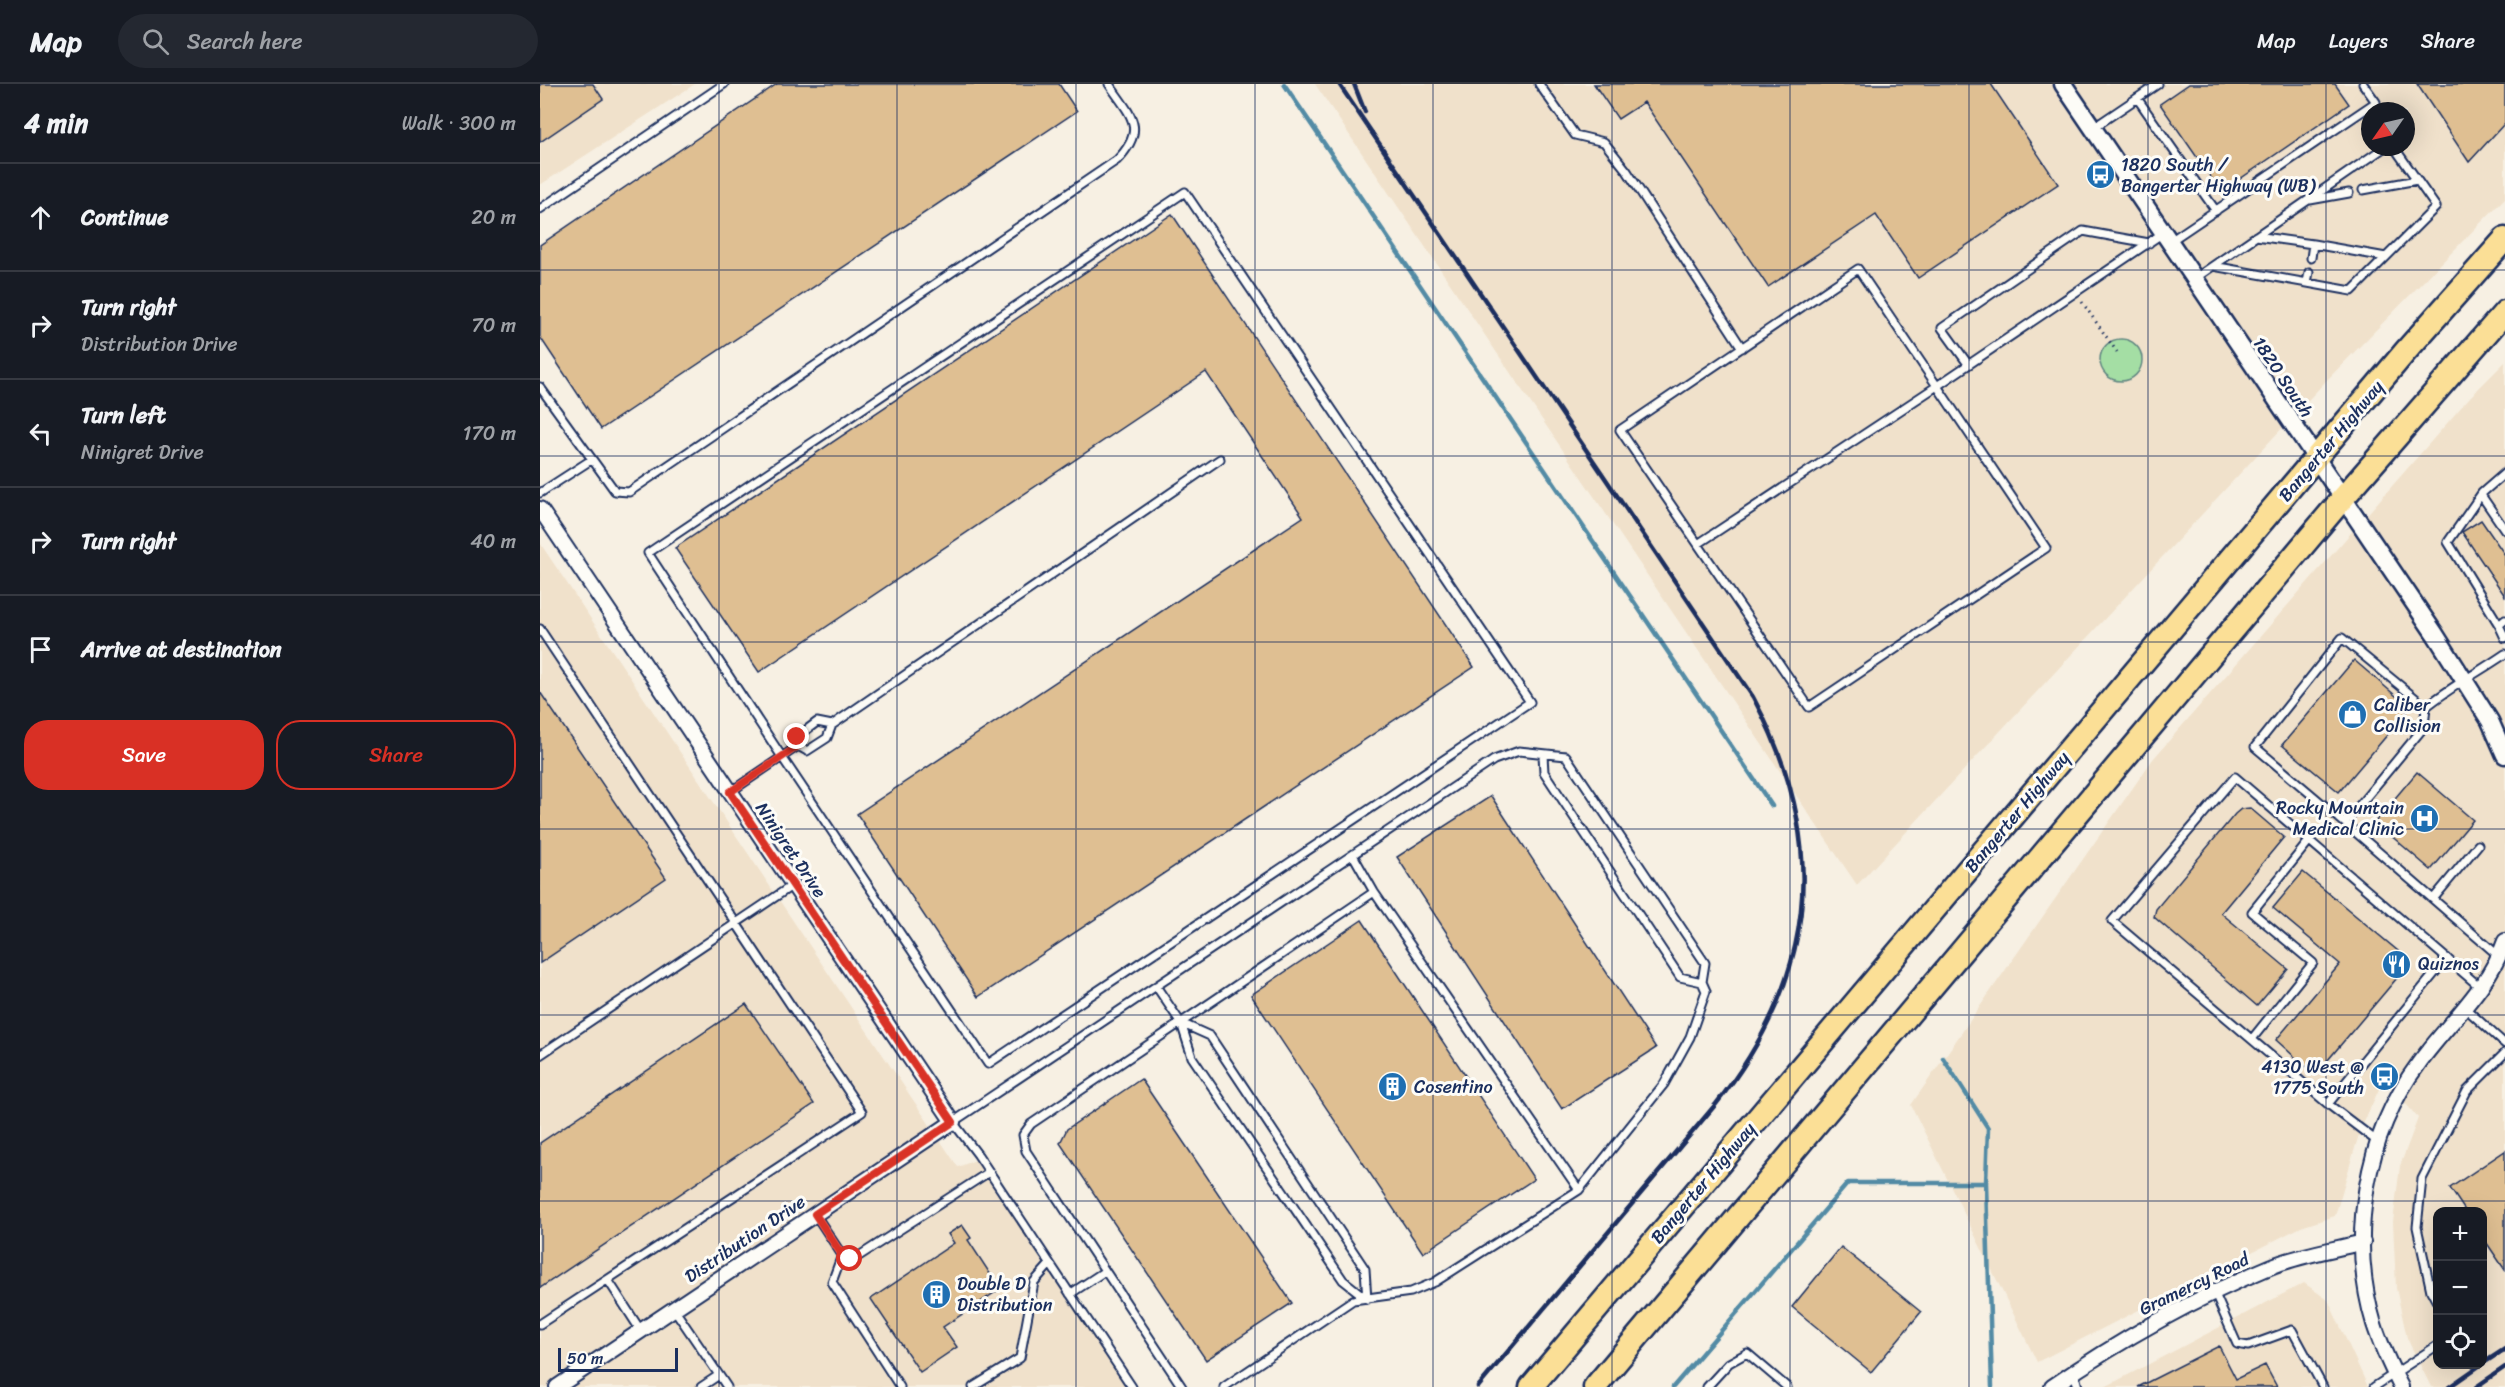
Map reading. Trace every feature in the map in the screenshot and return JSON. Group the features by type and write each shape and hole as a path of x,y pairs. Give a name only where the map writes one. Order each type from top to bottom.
{"highway":[{"name":"Bangerter Highway","path":"1531,1387 2405,352 2505,239"},
{"path":"1595,1387 2343,498 2505,312"}],"street":[{"name":"1820 South","path":"2068,86 2093,128 2465,682 2490,721 2505,755"},
{"name":"Ninigret Drive","path":"540,509 953,1122"},
{"path":"2490,721 2505,736"},
{"path":"2402,1387 2374,1323 2364,1271 2364,1202 2372,1161 2388,1115 2418,1065 2481,987 2500,957 2505,941"},
{"name":"Distribution Drive","path":"557,1387 953,1122"},
{"name":"Gramercy Road","path":"2052,1387 2131,1336 2271,1266 2363,1242"}],"lane":[{"path":"540,209 724,84"},
{"path":"540,387 615,491 629,492 1117,160 1133,140 1135,130 1133,119 1109,84"},
{"path":"1539,84 1575,135 1604,142 1628,171 1742,348"},
{"path":"2093,128 2158,84"},
{"path":"1698,544 2149,243 2166,237 2216,210 2376,102 2363,84"},
{"path":"2138,98 2216,210"},
{"path":"2194,279 2372,156"},
{"path":"2214,266 2352,291 2436,207 2400,156"},
{"path":"2363,190 2417,180"},
{"path":"1185,192 1530,702 988,1064 782,757 648,553 1185,192"},
{"path":"2308,201 2349,193"},
{"path":"1968,364 1942,328 2083,231 2149,243"},
{"path":"2256,236 2386,257"},
{"path":"2311,258 2313,244"},
{"path":"1858,269 2046,548 1809,707 1620,430 1742,348 1858,269"},
{"path":"2307,283 2309,272"},
{"path":"798,746 807,751 827,738 832,725 1220,459"},
{"path":"540,493 591,460"},
{"path":"2505,473 2481,495 2448,542 2502,623 2505,638"},
{"path":"2481,495 2505,530"},
{"path":"540,629 738,922 862,1112 540,1324"},
{"path":"2426,707 2342,638 2255,747 2434,898 2500,957"},
{"path":"2345,823 2424,727 2426,707 2444,692 2465,682 2505,654"},
{"path":"798,746 797,737 817,722 832,725"},
{"path":"730,792 798,746"},
{"path":"1132,1387 989,1172 953,1122 1494,760 1519,751 1566,756 1705,963 1702,982 1706,991 1693,1028 1664,1084 1579,1190 1436,1282 1411,1292 1353,1300 1224,1387"},
{"path":"1543,755 1544,772 1680,977 1702,982"},
{"path":"2378,1142 2328,1104 2112,921 2235,777 2481,987"},
{"path":"2252,1039 2313,963 2252,912 2309,841"},
{"path":"2434,898 2478,845"},
{"path":"1353,855 1374,892 1579,1190"},
{"path":"540,1055 793,885"},
{"path":"1182,1387 1026,1151 1023,1135 1031,1124 1374,892"},
{"path":"2328,1104 2447,958"},
{"path":"1156,986 1181,1023 1192,1057 1343,1280 1367,1299"},
{"path":"2464,1007 2505,1044"},
{"path":"1181,1023 1210,1036 1365,1269 1367,1299"},
{"path":"2433,1295 2417,1227 2422,1179 2467,1091 2505,1053"},
{"path":"815,1214 842,1255 850,1259 859,1256 989,1172"},
{"path":"842,1255 832,1282 900,1387"},
{"path":"973,1387 1020,1358 1034,1282 1050,1264"},
{"path":"1070,1294 1105,1271"},
{"path":"608,1280 641,1331"},
{"path":"2215,1294 2237,1344 2248,1346 2292,1330 2323,1387"},
{"path":"674,1309 727,1387"},
{"path":"2374,1387 2433,1349"},
{"path":"1707,1387 1729,1363 1747,1353 1787,1387"},
{"path":"2074,1372 2078,1387"},
{"path":"701,1387 719,1375"}],"path":[{"path":"2075,292 2117,352"}],"shaded area":[{"path":"540,84 695,84 540,185"},
{"path":"1315,84 2505,84 2505,198 2326,381 1857,885"},
{"path":"2505,362 2505,1387 2431,1387 2407,1338 2396,1288 2393,1222 2400,1166 2418,1118 2384,1078 2360,1131 2335,1216 2301,1227 2037,1362 1911,1105 2153,759 2470,397"},
{"path":"540,543 958,1167 978,1159 1131,1387 540,1387"},
{"path":"2304,1283 2328,1300 2368,1387 2105,1387"}],"green space":[{"path":"2121,339 2136,345 2142,360 2136,375 2121,381 2106,375 2100,360 2106,345"}],"building":[{"path":"540,84 593,84 603,99 540,142"},
{"path":"777,84 1059,84 1077,111 601,429 540,337 540,245"},
{"path":"1594,84 1991,84 2058,184 1918,278 1876,215 1768,287 1644,102 1618,119"},
{"path":"2189,84 2335,84 2349,104 2221,192 2160,104"},
{"path":"2417,84 2505,84 2505,123 2469,162"},
{"path":"1172,214 1474,667 978,997 857,814 1303,517 1206,372 759,672 675,548"},
{"path":"2481,520 2505,555 2505,596 2462,532"},
{"path":"2354,660 2410,708 2339,792 2282,745"},
{"path":"540,692 666,878 540,963"},
{"path":"2417,772 2473,820 2431,870 2375,822"},
{"path":"1491,796 1656,1048 1562,1109 1397,857"},
{"path":"2250,808 2284,837 2221,913 2288,969 2257,1006 2154,917 2156,909 2235,814 2241,809"},
{"path":"2303,872 2404,956 2406,963 2402,972 2322,1067 2314,1070 2305,1066 2276,1040 2340,964 2273,908"},
{"name":"Cosentino","path":"1362,920 1534,1179 1423,1253 1251,995"},
{"path":"746,1004 814,1104 540,1288 540,1143"},
{"path":"1141,1079 1292,1303 1206,1360 1060,1143 1067,1129"},
{"path":"2505,1151 2505,1270 2487,1243 2487,1207 2463,1207 2450,1188"},
{"name":"Double D Distribution","path":"962,1225 971,1238 968,1240 1000,1289 943,1327 957,1347 920,1372 871,1299 954,1243 948,1234"},
{"path":"1841,1247 1921,1312 1871,1372 1792,1307"},
{"path":"2219,1346 2236,1379 2265,1365 2277,1387 2138,1387"}],"waterway":[{"path":"1284,84 1772,806"},
{"path":"1943,1058 1988,1128 1986,1183 1992,1387"},
{"path":"1673,1387 1848,1183 1986,1183"}],"railway":[{"path":"1339,84 1753,697 1778,751 1794,803 1802,856 1801,907 1792,957 1775,1007 1750,1056 1716,1104 1478,1387"},
{"path":"1354,84 1365,112"},
{"path":"2487,1361 2505,1349"},
{"path":"2476,1387 2505,1367"},
{"path":"2449,1387 2475,1369"}],"place":[{"name":"1820 South / Bangerter Highway (WB)","path":"2100,175"},
{"name":"Caliber Collision","path":"2353,715"},
{"name":"Rocky Mountain Medical Clinic","path":"2425,818"},
{"name":"Quiznos","path":"2397,964"},
{"name":"4130 West @ 1775 South","path":"2385,1077"},
{"name":"Cosentino","path":"1393,1087"},
{"name":"Double D Distribution","path":"936,1294"}],"route":[{"path":"797,737 798,746 730,792 953,1122 815,1214 842,1255 850,1259"}]}
